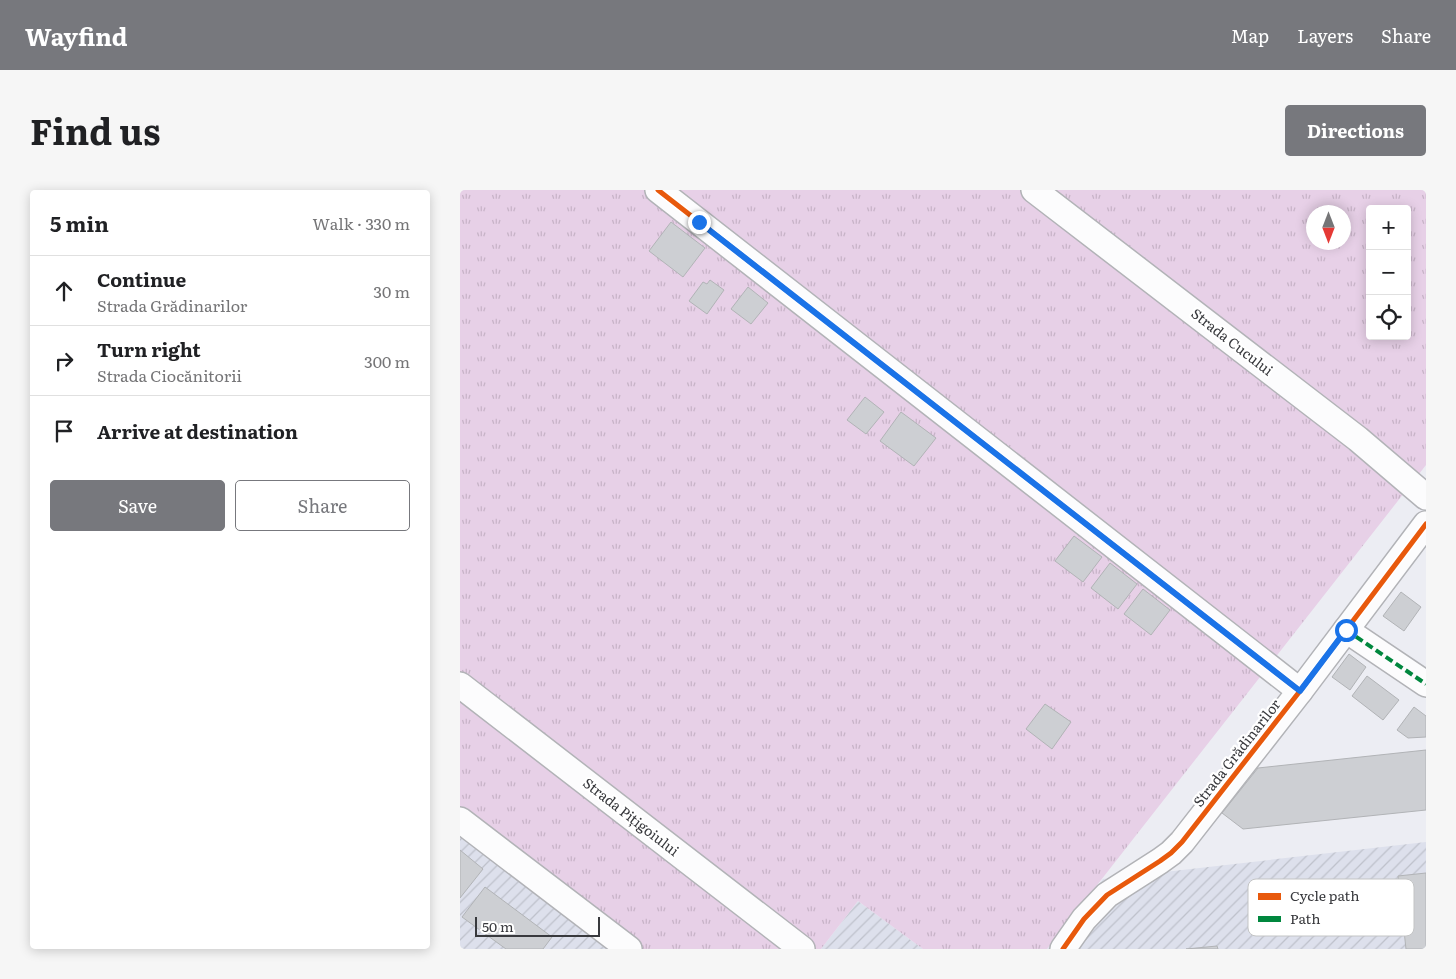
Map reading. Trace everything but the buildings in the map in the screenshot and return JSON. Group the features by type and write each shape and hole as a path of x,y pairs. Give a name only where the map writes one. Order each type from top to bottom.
{"street":[{"path":"658,190 1300,691"},
{"name":"Strada Cucului","path":"1034,190 1358,439 1426,497"},
{"name":"Strada Grădinarilor","path":"1063,949 1084,919 1107,895 1160,861 1182,842 1300,691 1426,524"},
{"path":"1346,630 1426,684"},
{"name":"Strada Pițigoiului","path":"460,685 802,949"},
{"path":"460,820 629,949"}],"shaded area":[{"path":"460,830 616,949 460,949"},
{"path":"1426,842 1426,949 1047,949 1103,879"},
{"path":"858,901 923,949 821,949"}],"green space":[{"path":"460,190 1426,190 1426,465 1047,949 923,949 858,901 821,949 616,949 460,830"}],"marked path":[{"path":"1346,630 1426,684"}],"cycle path":[{"path":"658,190 1300,691"},
{"path":"1063,949 1084,919 1107,895 1160,861 1182,842 1300,691 1426,524"}],"route":[{"path":"699,222 1300,691 1346,630"}]}
